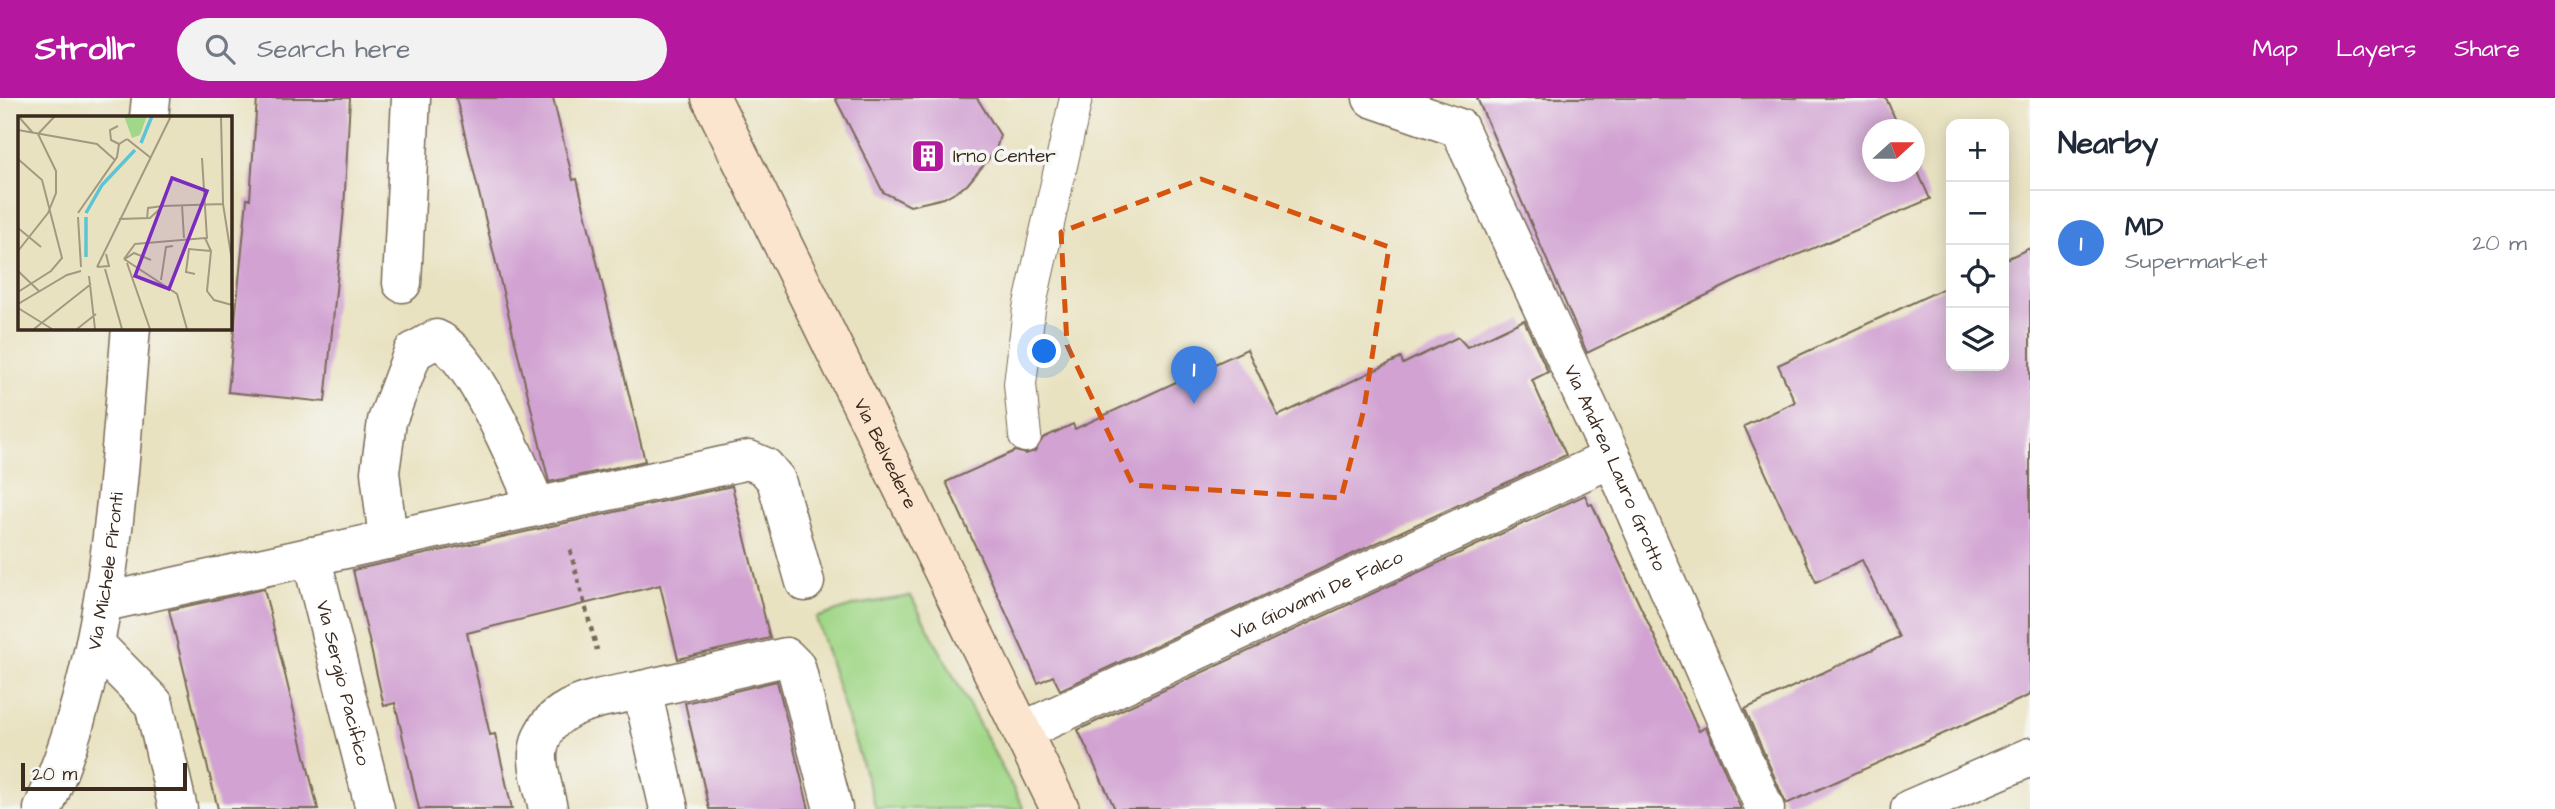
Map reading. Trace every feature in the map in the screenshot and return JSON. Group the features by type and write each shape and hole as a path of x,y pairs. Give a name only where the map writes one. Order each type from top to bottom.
{"street":[{"path":"149,116 151,98"},
{"path":"402,283 411,98"},
{"name":"Via Belvedere","path":"711,98 1060,809"},
{"name":"Via Andrea Lauro Grotto","path":"1372,98 1452,113 1612,458 1765,809"},
{"name":"Via Michele Pironti","path":"43,809 79,714 105,602 131,329"},
{"path":"388,540 380,472 387,421 413,352 436,339 451,347 546,504"},
{"name":"Via Giovanni De Falco","path":"1023,731 1612,458"},
{"path":"105,602 749,460 765,467 776,480 805,582"},
{"name":"Via Sergio Pacifico","path":"311,556 375,809"},
{"path":"95,644 154,704 178,809"},
{"path":"548,809 538,755 546,729 577,704 786,657 796,667 833,809"},
{"path":"622,693 669,809"},
{"path":"1910,809 2030,757"}],"lane":[{"path":"1025,436 1020,384 1028,309 1076,98"}],"path":[{"path":"546,504 622,693"}],"highlighted area":[{"path":"1201,179 1389,247 1364,409 1341,498 1133,485 1067,345 1061,232"}],"green space":[{"path":"911,596 1024,809 876,809 816,618 855,605"}],"building":[{"path":"257,98 350,98 344,209 325,402 228,392 247,199 250,199"},
{"path":"456,98 553,98 573,180 577,179 645,461 549,482"},
{"name":"Irno Center","path":"835,98 977,98 1000,135 996,150 967,185 944,198 910,206 883,192"},
{"path":"1477,98 1886,98 1895,119 1862,119 1862,182 1922,182 1930,199 1740,279 1587,353"},
{"path":"2030,248 2030,695 1786,804 1745,709 1899,637 1862,560 1816,582 1744,426 1795,402 1778,365 1946,287 1946,371 2009,371 2009,258"},
{"path":"1524,320 1548,372 1532,380 1566,455 1060,690 1053,676 1038,683 946,482 1015,451 1026,454 1035,451 1043,438 1073,424 1075,429 1247,349 1278,416 1401,358 1403,364 1458,337 1467,347"},
{"path":"732,486 770,638 678,659 660,585 467,633 490,735 495,734 512,809 419,809 395,703 384,706 353,570"},
{"path":"1585,495 1589,505 1592,504 1699,731 1706,727 1741,809 1115,809 1078,730"},
{"path":"264,589 318,809 218,809 169,610"},
{"path":"777,681 809,809 709,809 685,703"}],"place":[{"name":"Irno Center","path":"928,156"},
{"name":"MD","path":"1194,404"}]}
